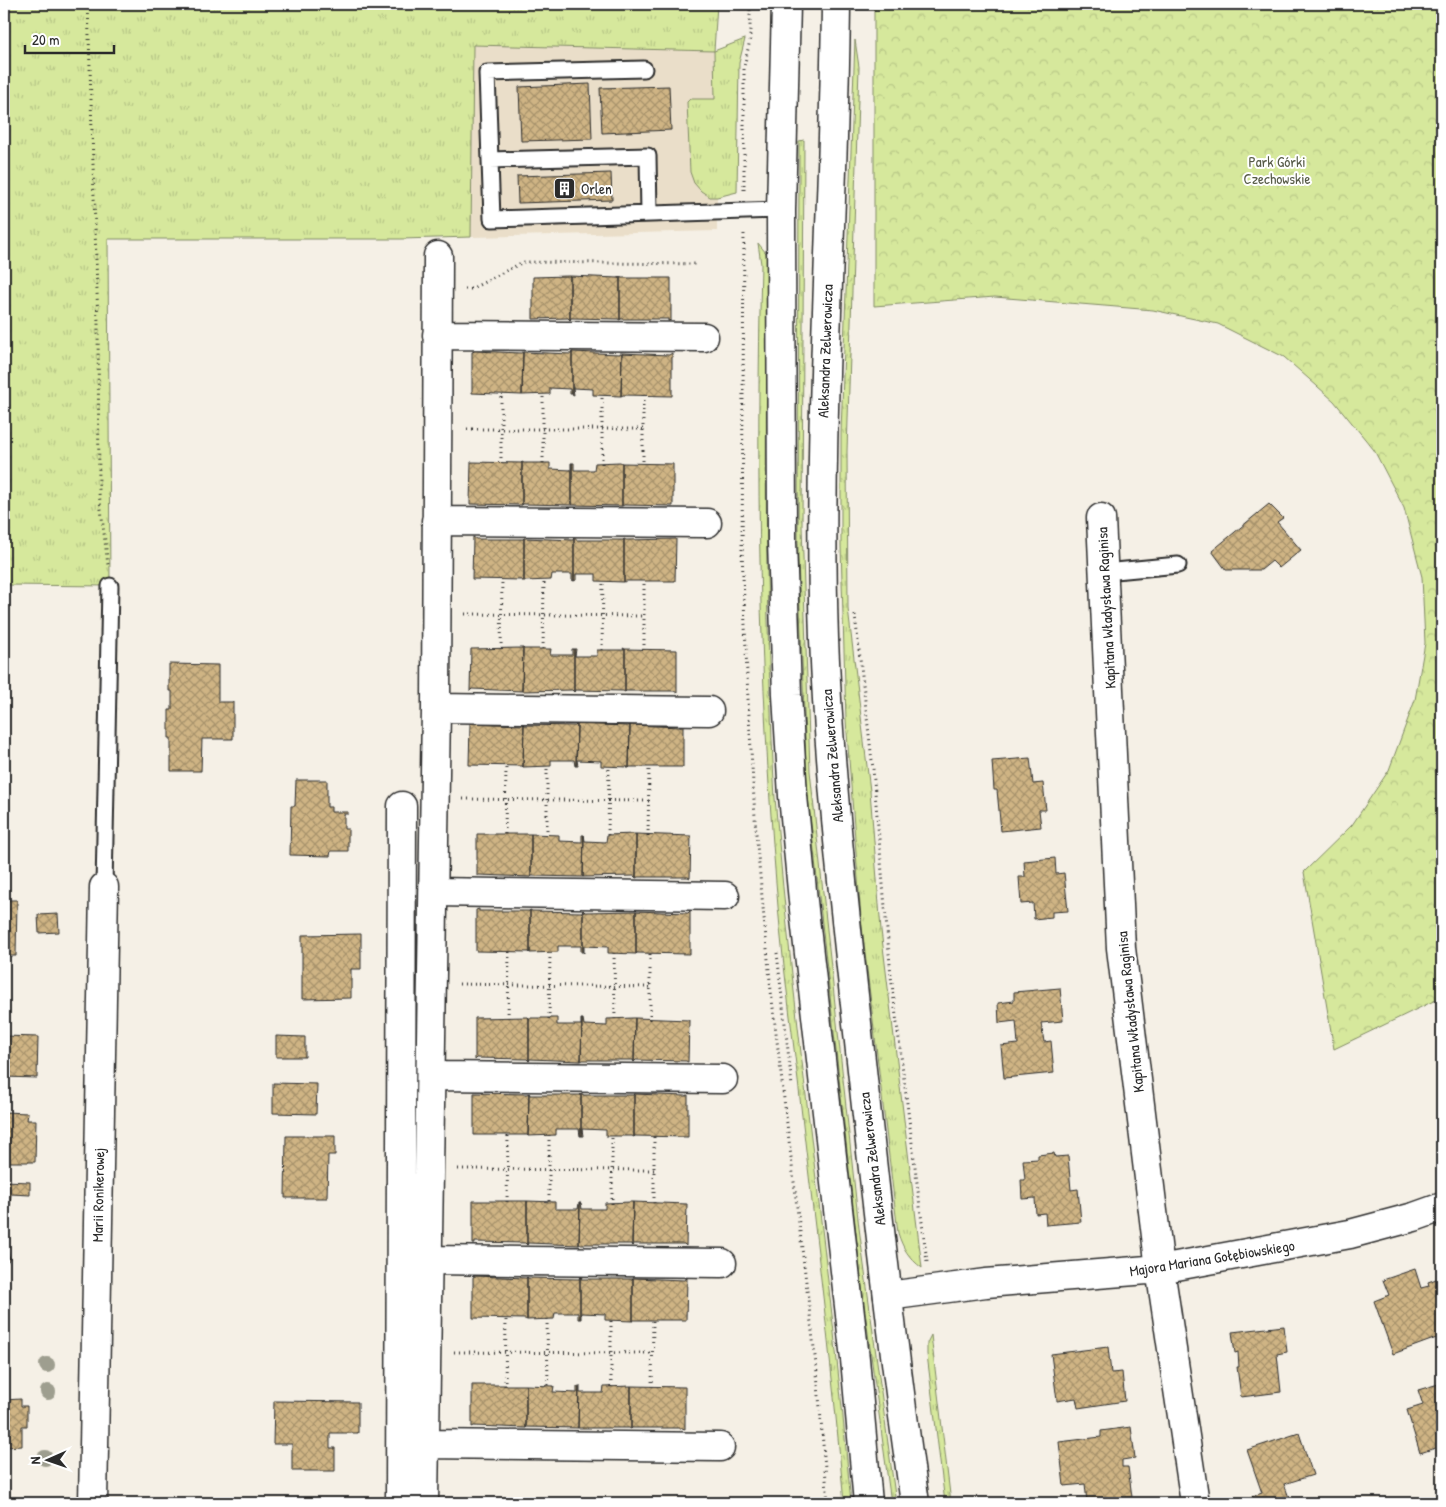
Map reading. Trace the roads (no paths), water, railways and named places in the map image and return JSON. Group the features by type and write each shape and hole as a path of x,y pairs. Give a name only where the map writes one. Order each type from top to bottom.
{"street":[{"name":"Aleksandra Zelwerowicza","path":"836,4 823,403 823,559 827,704 847,931 888,1296 915,1503"},
{"path":"786,16 781,210 782,541 793,787 802,901 854,1349 868,1503"},
{"path":"424,1503 434,892 438,256"},
{"path":"437,335 704,337"},
{"name":"Kapitana Władysława Raginisa","path":"1102,518 1121,948 1160,1269 1195,1503"},
{"path":"436,521 707,523"},
{"path":"436,708 709,710"},
{"path":"400,1503 402,806"},
{"name":"Marii Ronikerowej","path":"93,1503 104,888"},
{"path":"434,892 725,896"},
{"path":"430,1076 723,1079"},
{"name":"Majora Mariana Gołębiowskiego","path":"888,1296 986,1284 1160,1269 1350,1234 1414,1217 1442,1207"},
{"path":"428,1260 722,1263"},
{"path":"425,1444 720,1447"}],"lane":[{"path":"644,69 487,73 492,219 781,210"},
{"path":"490,160 648,156 649,214"},
{"path":"1105,572 1178,565"},
{"path":"104,888 110,586"}],"place":[{"name":"Orlen","path":"565,188"}],"park label":[{"name":"Park Górki Czechowskie","path":"1277,170"}]}
